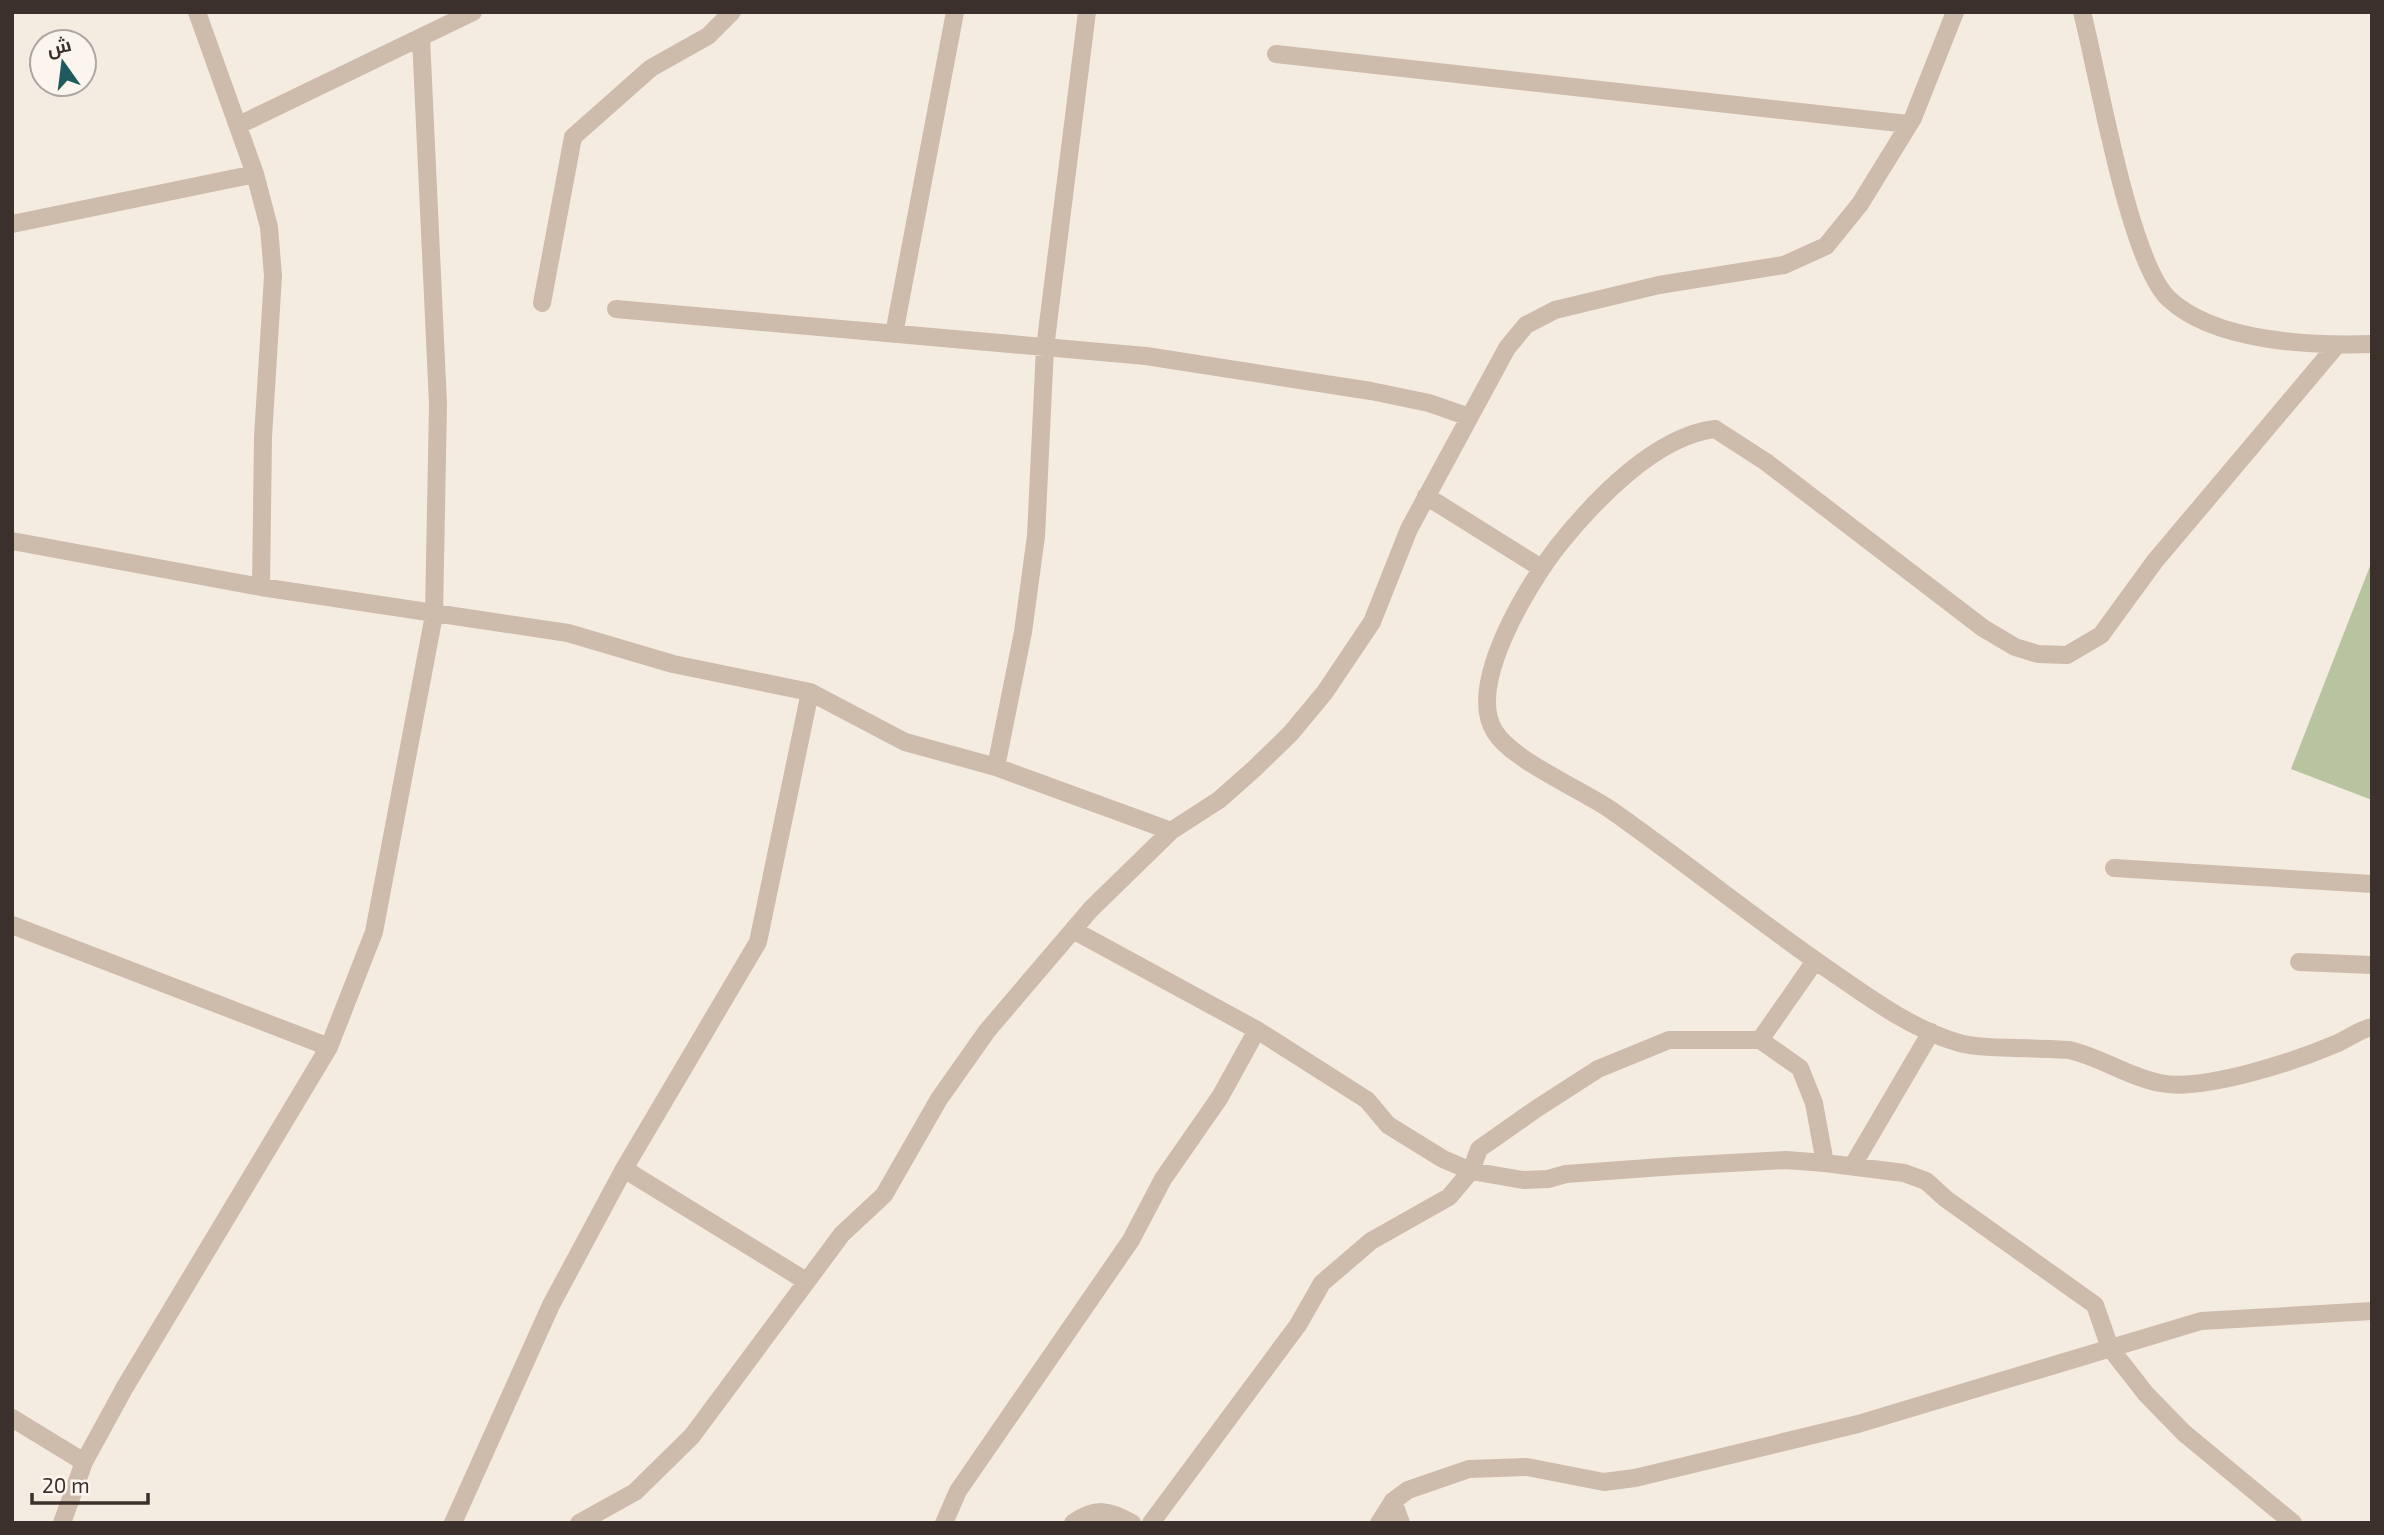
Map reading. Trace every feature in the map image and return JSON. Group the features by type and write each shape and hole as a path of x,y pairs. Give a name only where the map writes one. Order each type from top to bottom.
{"street":[{"path":"197,12 239,125 269,227 273,276 263,437 261,587"},
{"path":"239,125 473,12"},
{"path":"542,303 573,137 651,68 708,36 732,12"},
{"path":"894,334 955,12"},
{"path":"996,766 1023,632 1036,536 1045,348 1087,12"},
{"path":"579,1523 595,1517 635,1492 692,1436 842,1234 884,1195 939,1100 987,1031 1073,930 1171,831 1219,800 1254,769 1291,733 1325,692 1372,622 1409,528 1507,348 1526,325 1542,315 1586,301 1659,285 1784,265 1816,253 1846,223 1908,124 1922,99 1955,12"},
{"path":"2082,12 2130,212 2152,278 2169,299 2198,320 2232,333 2337,345 2372,344"},
{"path":"62,1523 84,1462 125,1387 329,1047 373,932 434,615 438,404 421,38"},
{"path":"1276,54 1908,124"},
{"path":"12,224 255,174"},
{"path":"616,309 1146,356 1371,391 1429,403 1469,417"},
{"path":"2337,345 2155,561 2101,635 2067,655 2038,654 2015,647 1983,628 1766,462 1715,429 1685,435 1655,453 1582,516 1542,568 1492,665 1487,704 1495,732 1518,753 1609,809 1869,998 1931,1032 1958,1043 2068,1050 2083,1053 2145,1080 2162,1084 2199,1085 2245,1074 2338,1043 2372,1027"},
{"path":"1426,496 1542,568"},
{"path":"12,541 261,587 568,633 673,664 810,692 905,742 996,766 1171,831"},
{"path":"453,1523 551,1305 624,1169 758,942 810,692"},
{"path":"2114,868 2372,884"},
{"path":"12,925 329,1047"},
{"path":"1073,930 1257,1030 1367,1100 1388,1125 1443,1159 1471,1171 1523,1180 1548,1179 1566,1174 1786,1160 1853,1165 1904,1173 1926,1181 1946,1199 2095,1305 2110,1348 2146,1394 2184,1433 2293,1523"},
{"path":"1760,1040 1801,977 1815,961"},
{"path":"2298,962 2372,965"},
{"path":"944,1523 958,1491 1131,1240 1163,1180 1220,1097 1257,1030"},
{"path":"1853,1165 1931,1032"},
{"path":"1151,1523 1298,1325 1322,1283 1371,1241 1449,1197 1471,1171 1479,1149 1598,1069 1669,1040 1760,1040 1800,1068 1814,1102 1825,1163"},
{"path":"624,1169 806,1281"},
{"path":"1379,1523 1393,1501 1425,1481 1469,1469 1495,1466 1554,1471 1604,1482 1635,1478 1858,1424 2201,1321 2372,1311"},
{"path":"12,1418 84,1462"},
{"path":"1393,1501 1401,1523"},
{"path":"1073,1523 1084,1516 1110,1511 1132,1523"}],"green space":[{"path":"2372,561 2372,800 2291,769"}]}
